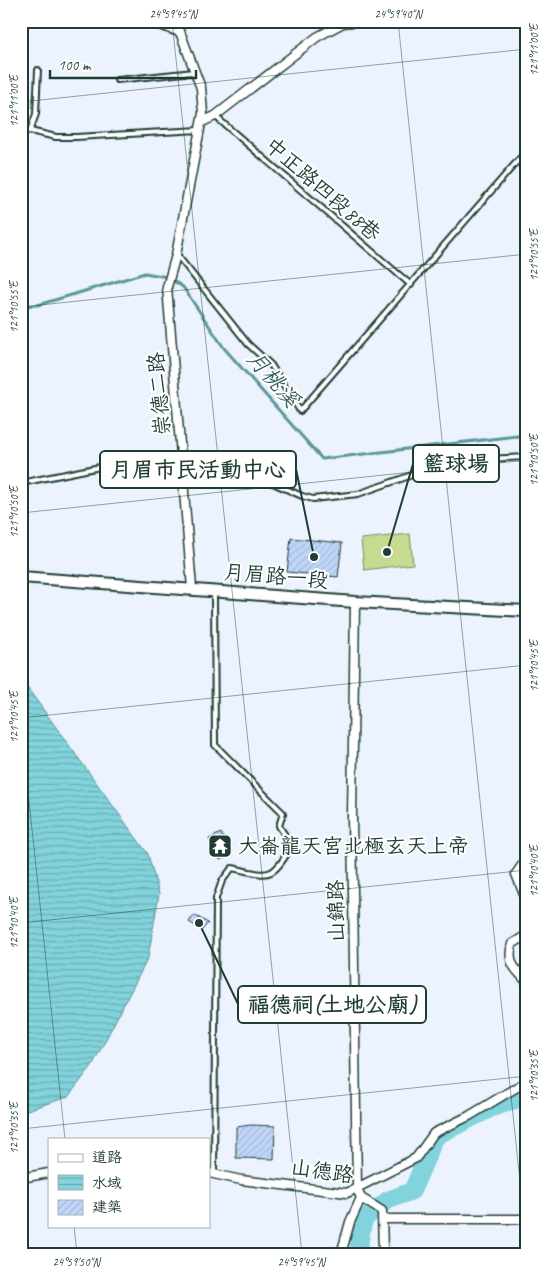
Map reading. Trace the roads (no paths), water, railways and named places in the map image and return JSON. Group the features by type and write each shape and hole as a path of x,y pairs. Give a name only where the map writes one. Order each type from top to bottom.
{"street":[{"path":"176,21 203,96 202,122 198,130 176,254"},
{"path":"202,122 215,116 317,37 343,23 364,21"},
{"name":"崇德二路","path":"176,254 166,287 192,588"},
{"name":"月眉路一段","path":"21,577 192,588 355,602 527,611"},
{"name":"山錦路","path":"355,602 352,816 357,1189"},
{"path":"527,858 516,874 524,889 527,902"},
{"path":"527,935 512,944 509,956 510,962 527,982"},
{"path":"357,1189 416,1158 434,1133 469,1116 527,1081"},
{"name":"山德路","path":"211,1173 241,1180 347,1193 357,1189 383,1215"},
{"path":"21,1178 48,1174"},
{"path":"341,1254 350,1222 365,1199"},
{"path":"383,1254 383,1215 527,1219"}],"lane":[{"path":"143,21 180,34"},
{"path":"30,131 36,114 38,70"},
{"path":"117,80 194,72"},
{"name":"中正路四段88巷","path":"215,116 411,285"},
{"path":"21,132 30,131 56,136 76,137 198,130"},
{"path":"176,254 248,344 270,366 300,411 527,150"},
{"path":"21,483 105,466 182,458 207,461 313,499 358,494 412,475 487,460 527,457"},
{"path":"211,1173 216,898 222,881 232,868 264,874 277,870 292,846 279,826 284,813 215,745 214,590"}],"water":[{"path":"21,679 148,854 159,894 148,958 92,1066 68,1097 21,1112"}],"waterway":[{"name":"月桃溪","path":"21,306 38,305 145,273 167,277 183,287 224,348 322,459 517,436 527,439"},
{"path":"363,1254 359,1245 364,1219 388,1200 412,1191 436,1136 492,1108 527,1096"}],"place":[{"name":"籃球場","path":"387,552"},
{"name":"月眉市民活動中心","path":"314,557"},
{"name":"大崙龍天宮北極玄天上帝","path":"220,846"},
{"name":"福德祠(土地公廟)","path":"199,923"}]}
